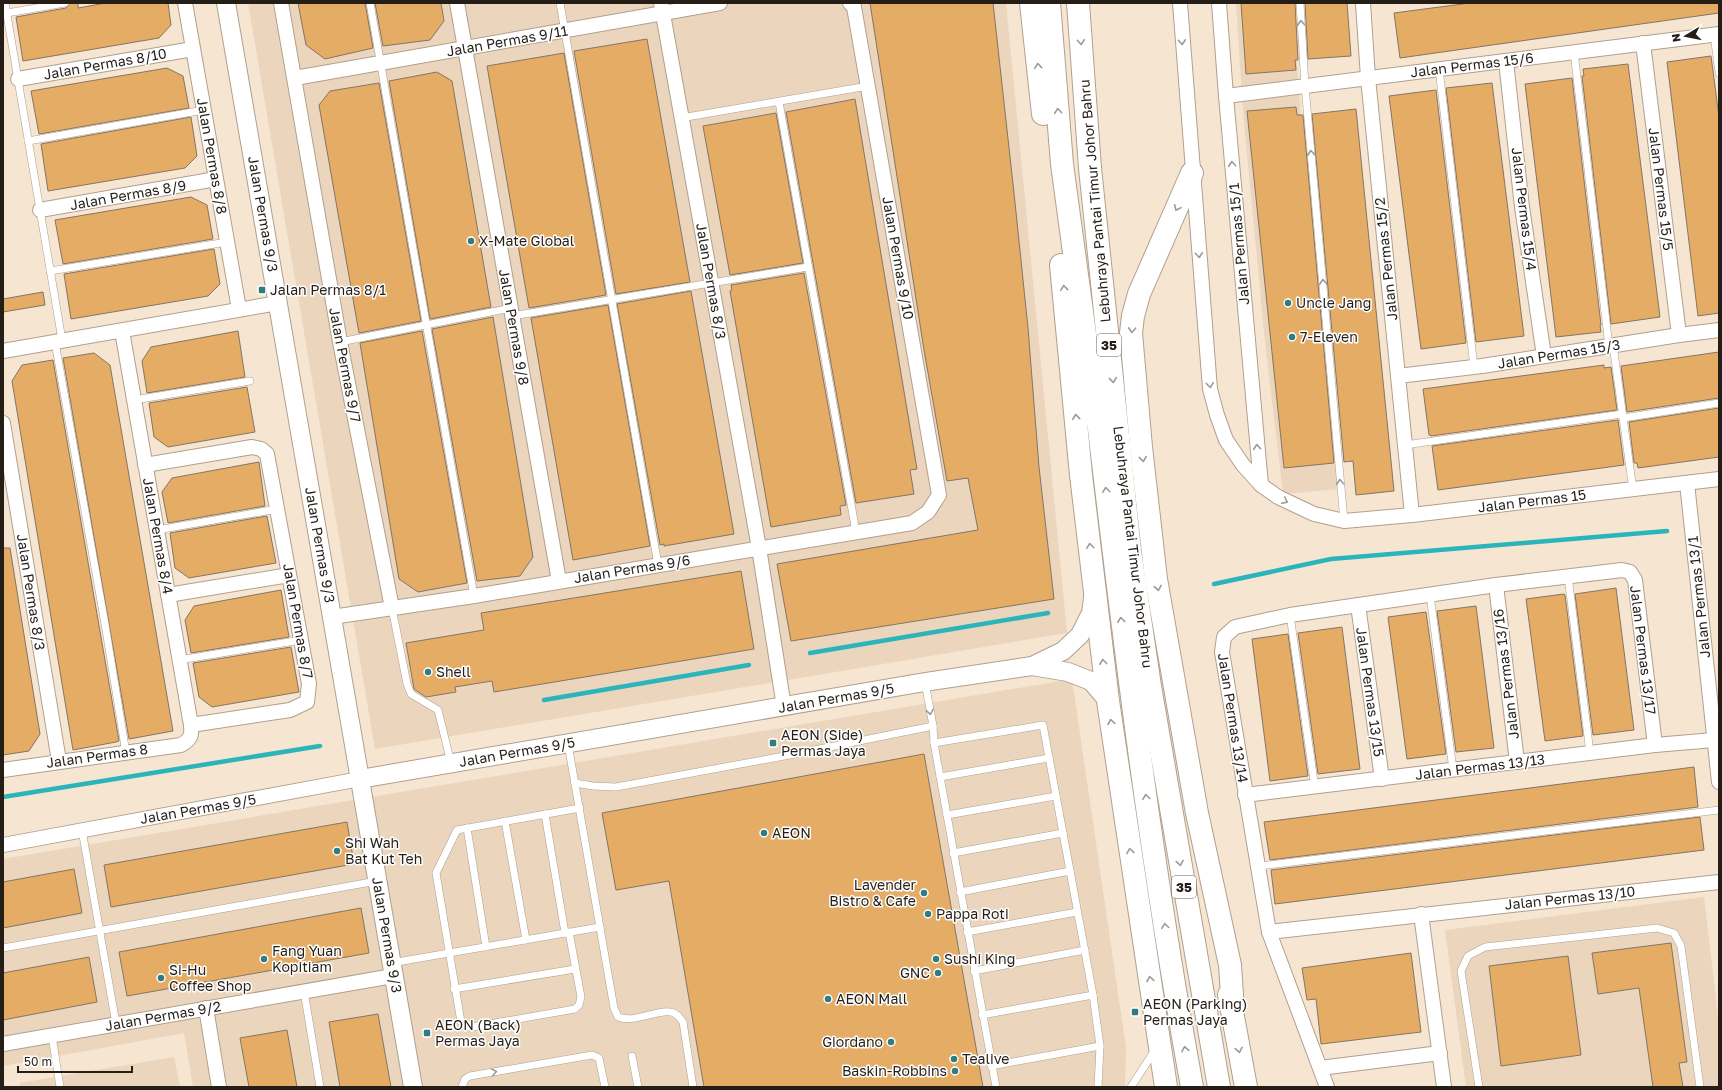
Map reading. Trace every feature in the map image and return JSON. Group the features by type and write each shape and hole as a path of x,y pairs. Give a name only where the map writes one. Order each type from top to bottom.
{"highway":[{"path":"1031,3 1059,244 1081,475 1108,701 1166,1087"},
{"path":"1034,26 1035,3"},
{"name":"Lebuhraya Pantai Timur Johor Bahru","path":"1049,3 1062,164 1099,430 1126,658 1177,1006 1192,1087"},
{"name":"Lebuhraya Pantai Timur Johor Bahru","path":"1078,3 1090,168 1130,544 1150,686 1219,1087"},
{"path":"1192,173 1139,294 1133,316 1131,333 1156,579 1197,813 1230,965 1232,1010"},
{"path":"1150,686 1173,769 1232,1010 1246,1087"}],"street":[{"name":"Jalan Permas 8/8","path":"185,3 239,309"},
{"name":"Jalan Permas 9/3","path":"226,3 413,1087"},
{"name":"Jalan Permas 9/7","path":"281,3 340,342 392,608"},
{"name":"Jalan Permas 9/8","path":"457,3 559,582"},
{"name":"Jalan Permas 9/11","path":"295,78 564,31 662,8 720,3"},
{"name":"Jalan Permas 9/10","path":"850,3 854,7 939,495 928,512"},
{"name":"Jalan Permas 15","path":"1180,3 1192,173 1210,389 1226,440 1243,465 1261,486 1278,497 1314,514 1344,520 1412,515 1687,484 1719,479"},
{"name":"Jalan Permas 15/1","path":"1219,3 1261,486"},
{"name":"Jalan Permas 15/2","path":"1363,3 1368,78 1412,515"},
{"name":"Jalan Permas 8/3","path":"662,8 758,548 784,707"},
{"name":"Jalan Permas 15/6","path":"1226,96 1716,34"},
{"name":"Jalan Permas 15/5","path":"1643,43 1679,335"},
{"name":"Jalan Permas 8/10","path":"18,79 193,49"},
{"name":"Jalan Permas 15/4","path":"1506,61 1522,207 1544,356"},
{"name":"Jalan Permas 8/9","path":"40,210 216,179"},
{"path":"3,351 278,303"},
{"name":"Jalan Permas 15/3","path":"1398,376 1474,367 1719,330"},
{"name":"Jalan Permas 8/4","path":"122,331 191,725 192,736 189,741"},
{"name":"Jalan Permas 8/3","path":"3,423 59,761"},
{"name":"Jalan Permas 8/7","path":"145,465 252,447 261,449 267,454 309,684 307,702 290,710 191,725"},
{"name":"Jalan Permas 13/1","path":"1687,484 1719,782"},
{"name":"Jalan Permas 9/6","path":"332,617 474,596 912,523 928,512"},
{"name":"Jalan Permas 13/17","path":"1496,586 1622,570 1630,572 1635,580 1655,745"},
{"path":"168,595 289,575"},
{"name":"Jalan Permas 9/5","path":"3,845 360,779 925,682 1032,666 1064,651 1080,635 1091,613 1094,585"},
{"name":"Jalan Permas 13/14","path":"1269,932 1222,652 1224,637 1235,627 1290,615 1496,586"},
{"name":"Jalan Permas 13/16","path":"1496,586 1517,762"},
{"name":"Jalan Permas 13/15","path":"1358,605 1382,779"},
{"name":"Jalan Permas 9/5","path":"1032,666 1068,672 1091,681 1108,701"},
{"name":"Jalan Permas 13/13","path":"1245,796 1655,745 1714,740"},
{"name":"Jalan Permas 8","path":"3,770 181,745 189,741"},
{"name":"Jalan Permas 13/10","path":"1269,932 1719,882"},
{"path":"1421,914 1444,1087"},
{"path":"1269,932 1327,1087"},
{"name":"Jalan Permas 9/2","path":"3,1044 304,991 392,969"},
{"path":"206,1008 219,1087"},
{"path":"1320,1068 1440,1053"}],"lane":[{"path":"5,3 50,271 59,341 126,753"},
{"path":"6,13 65,3"},
{"path":"370,3 474,596"},
{"path":"560,3 658,565"},
{"path":"1300,3 1305,86 1344,520"},
{"path":"1716,34 1719,73"},
{"path":"1574,52 1611,346 1623,416 1633,490"},
{"path":"1439,69 1474,367"},
{"path":"682,118 868,86"},
{"path":"779,102 856,532"},
{"path":"28,141 204,110"},
{"path":"50,271 228,242"},
{"path":"340,342 427,324 612,300 808,267"},
{"path":"134,400 250,381"},
{"path":"1405,445 1719,403"},
{"path":"157,530 278,510"},
{"path":"1568,576 1590,753"},
{"path":"1430,595 1453,770"},
{"path":"392,608 406,677 411,694 438,710 451,764"},
{"path":"1290,615 1315,788"},
{"path":"179,660 301,640"},
{"path":"925,682 953,853 996,1087"},
{"path":"934,743 1042,725 1093,995 1100,1046 1098,1087"},
{"path":"575,782 593,786 616,787 795,754 933,726"},
{"path":"568,744 614,1008 618,1017 625,1020 673,1012 678,1016 683,1022 694,1087"},
{"path":"940,777 1049,758"},
{"path":"947,815 1056,796"},
{"path":"545,814 567,933 576,969 580,997 579,1006 575,1009 468,1027 461,1022 454,989 436,873 457,830 545,814 580,808"},
{"path":"1259,866 1719,810"},
{"path":"506,821 526,940"},
{"path":"467,828 486,946"},
{"path":"82,830 116,1024"},
{"path":"953,853 1063,833"},
{"path":"960,892 1070,872"},
{"path":"3,948 378,881"},
{"path":"967,932 1077,912"},
{"path":"392,969 448,953 600,927"},
{"path":"1479,1087 1461,971 1468,956 1485,947 1657,928 1674,933 1681,946 1700,1087"},
{"path":"974,971 1085,950"},
{"path":"454,989 576,969"},
{"path":"304,991 320,1087"},
{"path":"982,1015 1093,995"},
{"path":"52,1036 60,1087"},
{"path":"1131,1087 1147,1064 1159,1042"},
{"path":"991,1066 1100,1046"},
{"path":"462,1087 466,1079 470,1076 592,1055 600,1058 605,1087"},
{"path":"632,1056 638,1087"}],"shaded area":[{"path":"248,3 1006,3 1067,633 375,749"},
{"path":"1236,3 1294,3 1298,84 1338,489 1283,494 1265,342 1243,111"},
{"path":"1072,679 1126,1048 1125,1087 193,1087 184,1033 3,1066 3,859"},
{"path":"1704,897 1719,1025 1719,1087 1466,1087 1445,930"},
{"path":"174,1057 180,1087 20,1087 20,1083"}],"building":[{"path":"70,3 78,3 78,8 106,3 168,3 171,25 159,38 23,61 16,17 66,8"},
{"path":"298,3 365,3 373,48 325,59 306,45"},
{"path":"375,3 441,3 444,21 430,40 383,46"},
{"path":"870,3 993,3 1028,328 1039,467 1054,599 791,641 777,564 978,530 968,478 947,481 924,350"},
{"path":"1241,3 1295,3 1298,60 1295,60 1296,70 1246,74"},
{"path":"1305,3 1347,3 1351,56 1308,59"},
{"path":"1470,3 1719,3 1719,13 1400,58 1394,13"},
{"path":"647,39 690,282 616,294 574,51"},
{"path":"564,53 606,295 529,308 487,66"},
{"path":"1711,56 1719,117 1719,313 1698,316 1667,62"},
{"path":"1628,64 1660,317 1611,324 1582,76 1584,76 1583,69"},
{"path":"167,68 183,76 189,108 39,134 31,91"},
{"path":"437,72 452,81 491,307 430,319 389,81"},
{"path":"1572,78 1601,332 1556,337 1525,84"},
{"path":"379,83 421,321 359,333 319,105 330,91"},
{"path":"1492,83 1524,336 1476,342 1446,88"},
{"path":"1436,90 1466,343 1421,349 1389,96"},
{"path":"855,99 917,469 910,470 914,494 856,503 786,112"},
{"path":"1296,107 1297,115 1303,115 1334,463 1284,468 1247,111"},
{"path":"1356,109 1394,491 1356,495 1353,461 1344,462 1312,114"},
{"path":"776,113 803,263 730,275 703,126"},
{"path":"191,117 197,156 185,168 48,191 41,144"},
{"path":"191,197 207,205 213,239 63,264 55,220"},
{"path":"214,249 220,284 208,296 71,319 64,274"},
{"path":"804,273 846,505 840,506 841,515 771,527 730,291 732,290 731,285"},
{"path":"691,291 734,534 664,546 664,544 660,545 617,304"},
{"path":"43,292 45,305 3,312 3,299"},
{"path":"608,305 650,546 573,560 531,318"},
{"path":"493,317 533,557 520,576 477,581 432,329"},
{"path":"238,331 245,377 147,393 142,361 151,347"},
{"path":"422,331 467,583 418,592 399,579 360,343"},
{"path":"1719,352 1719,398 1627,412 1621,366"},
{"path":"94,353 110,365 173,731 129,739 63,358"},
{"path":"53,360 119,741 73,750 12,381 22,365"},
{"path":"1604,365 1604,368 1611,367 1617,410 1431,436 1429,435 1423,389"},
{"path":"247,387 255,432 168,447 154,437 149,403"},
{"path":"1719,408 1719,457 1638,468 1637,463 1634,463 1629,422"},
{"path":"1618,420 1624,465 1438,490 1432,446"},
{"path":"259,462 265,506 168,523 162,492 172,478"},
{"path":"267,516 276,563 189,578 175,568 170,533"},
{"path":"3,548 10,548 40,734 29,751 3,755"},
{"path":"741,571 754,649 494,692 492,681 455,687 456,692 426,697 414,689 406,643 484,630 481,613"},
{"path":"1616,588 1634,730 1593,735 1575,594"},
{"path":"281,590 289,637 191,653 185,620 194,606"},
{"path":"1564,594 1583,736 1545,741 1526,599"},
{"path":"1476,606 1494,748 1456,752 1437,611"},
{"path":"1426,612 1446,754 1407,759 1388,617"},
{"path":"1342,627 1360,769 1318,774 1298,633"},
{"path":"1288,634 1308,776 1270,781 1252,639"},
{"path":"291,647 299,692 212,707 199,697 193,663"},
{"name":"AEON Mall","path":"924,754 983,1087 704,1087 669,881 616,890 602,813"},
{"path":"1694,767 1698,807 1270,860 1264,822"},
{"path":"1700,817 1704,850 1275,904 1271,870"},
{"path":"347,822 354,864 111,907 104,865"},
{"path":"74,869 82,913 3,928 3,882"},
{"path":"361,908 369,953 127,996 119,952"},
{"path":"1671,943 1687,1062 1679,1063 1683,1087 1653,1087 1639,988 1598,994 1592,953"},
{"path":"1411,953 1421,1032 1321,1044 1316,999 1307,1000 1302,968"},
{"path":"1568,956 1581,1055 1501,1066 1489,966"},
{"path":"89,957 97,1002 3,1020 3,973"},
{"path":"378,1014 391,1087 340,1087 329,1022"},
{"path":"287,1030 297,1087 249,1087 240,1038"}],"waterway":[{"path":"1214,584 1331,559 1667,531"},
{"path":"810,653 1048,613"},
{"path":"544,700 749,665"},
{"path":"3,797 320,746"}],"place":[{"name":"X-Mate Global","path":"471,241"},
{"name":"Jalan Permas 8/1","path":"262,290"},
{"name":"Uncle Jang","path":"1288,303"},
{"name":"7-Eleven","path":"1292,337"},
{"name":"Shell","path":"428,672"},
{"name":"AEON (Side) Permas Jaya","path":"773,743"},
{"name":"AEON","path":"764,833"},
{"name":"Shi Wah Bat Kut Teh","path":"337,851"},
{"name":"Lavender Bistro & Cafe","path":"924,893"},
{"name":"Pappa Roti","path":"928,914"},
{"name":"Fang Yuan Kopitiam","path":"264,959"},
{"name":"Sushi King","path":"936,959"},
{"name":"GNC","path":"938,973"},
{"name":"Si-Hu Coffee Shop","path":"161,978"},
{"name":"AEON Mall","path":"828,999"},
{"name":"AEON (Parking) Permas Jaya","path":"1135,1012"},
{"name":"AEON (Back) Permas Jaya","path":"427,1033"},
{"name":"Giordano","path":"891,1042"},
{"name":"Tealive","path":"954,1059"},
{"name":"Baskin-Robbins","path":"955,1071"}]}
